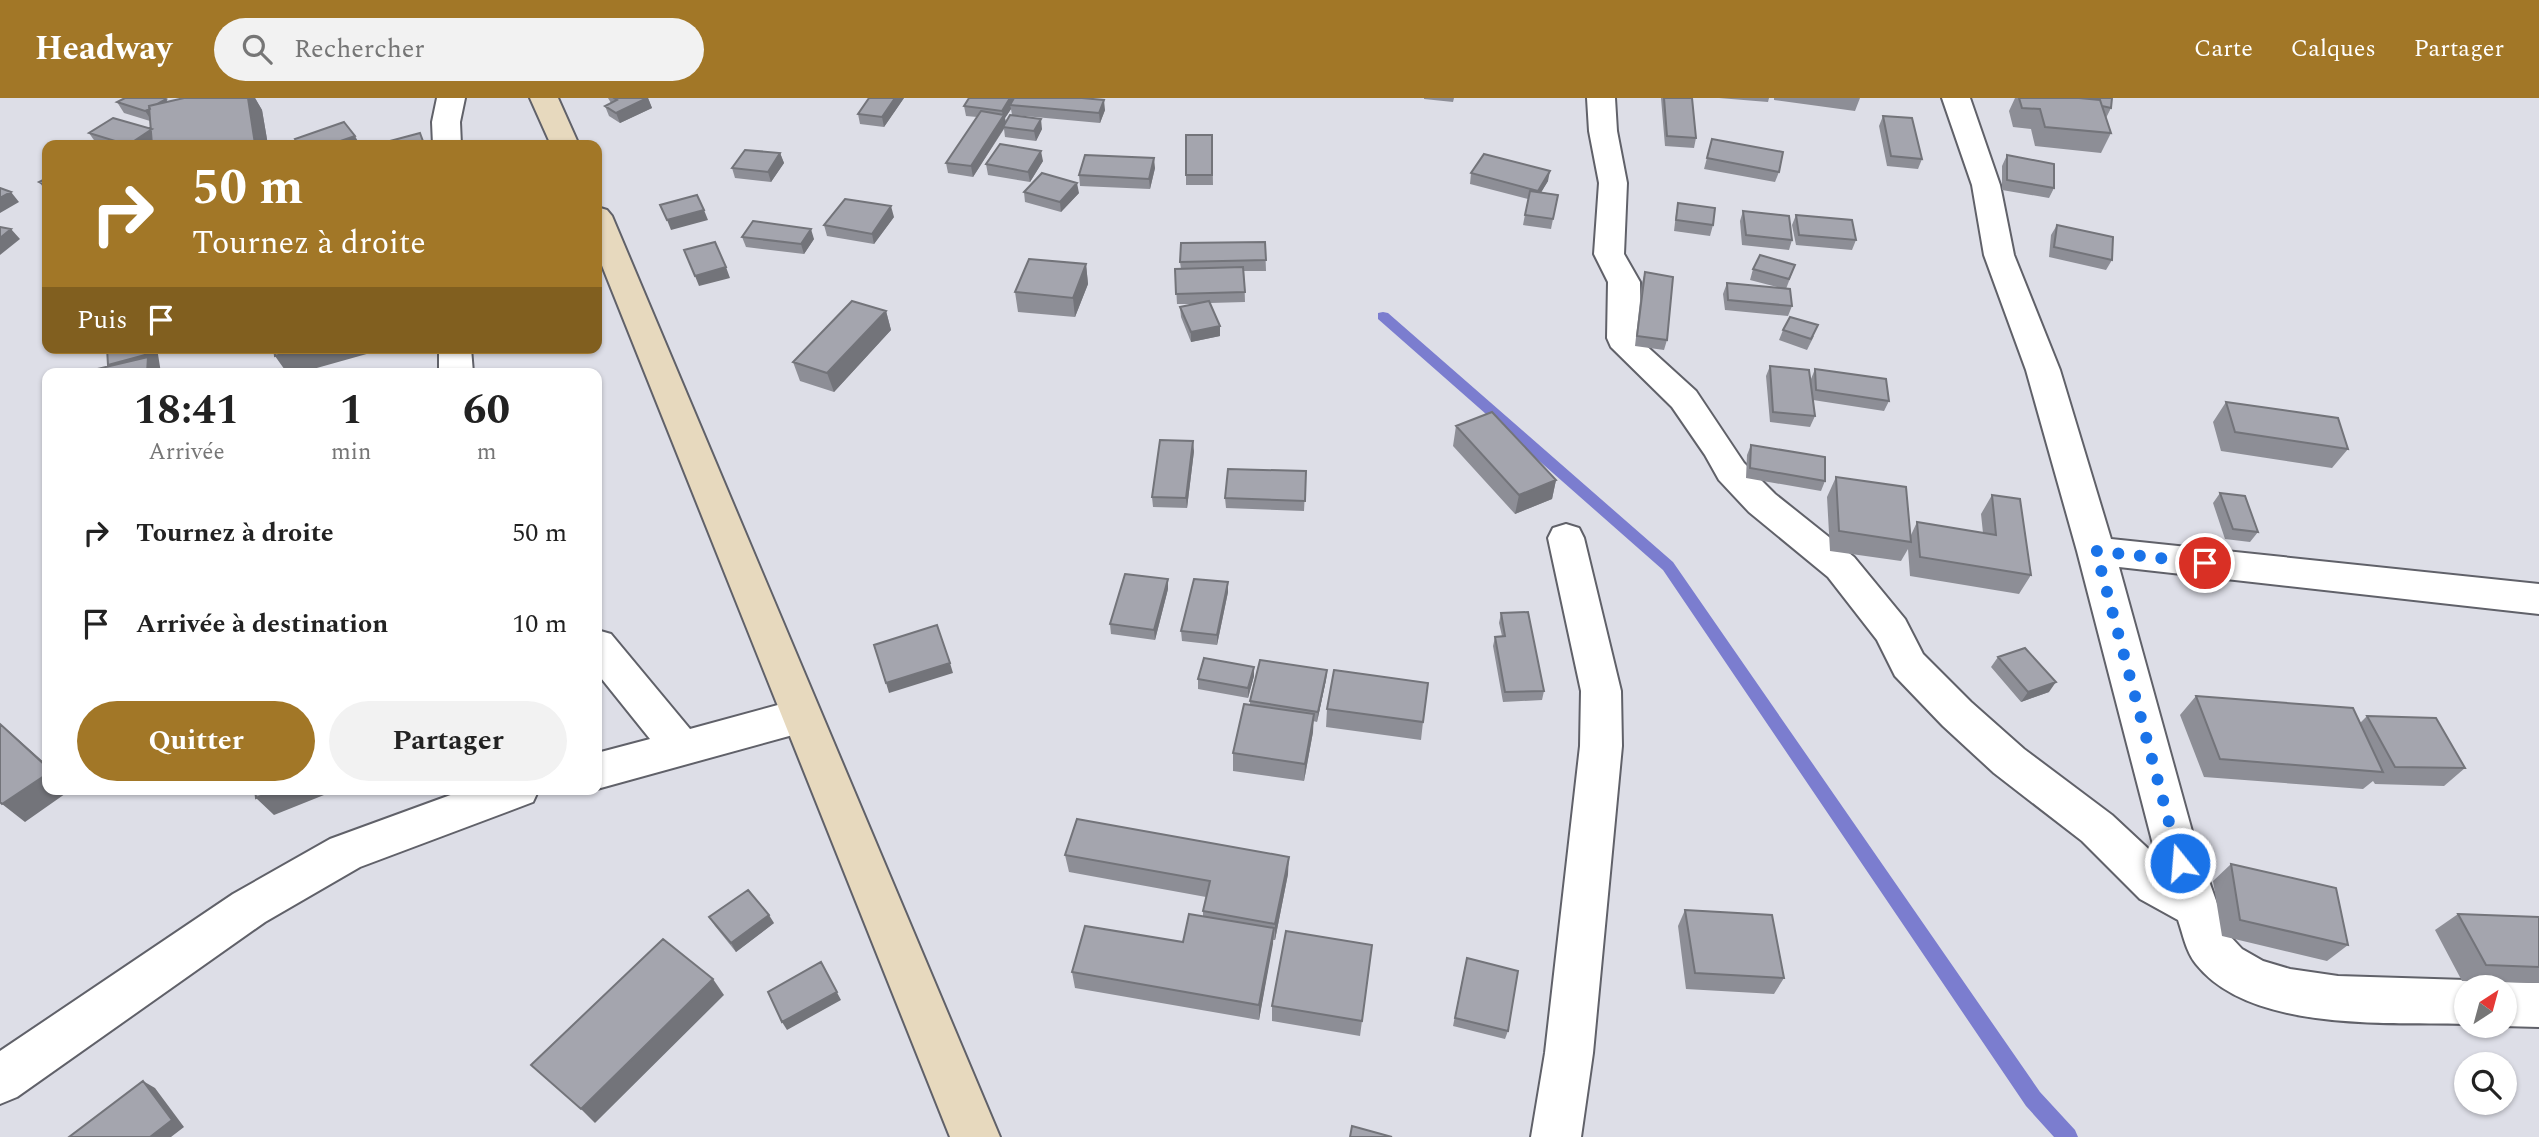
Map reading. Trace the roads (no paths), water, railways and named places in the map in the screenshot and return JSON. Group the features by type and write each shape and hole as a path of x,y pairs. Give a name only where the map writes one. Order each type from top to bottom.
{"street":[{"path":"447,140 446,122 451,98"},
{"path":"544,98 563,140"},
{"path":"1601,98 1603,131 1613,183 1609,254 1624,282 1623,338 1626,347 1684,399 1720,450 1731,471 1762,503 1841,567 1891,630 1909,665 1957,714 2009,761 2097,828 2156,884 2195,906"},
{"path":"1956,98 1986,185 1999,255 2043,370 2096,551 2173,842 2210,947 2226,964 2252,980 2290,991 2338,998 2454,1002"},
{"path":"602,228 975,1137"},
{"path":"1556,1137 1569,1053 1601,746 1601,691 1566,538"},
{"path":"2096,551 2539,599"},
{"path":"602,651 682,750"},
{"path":"602,770 800,716"},
{"path":"0,1080 249,908 345,853 502,795"},
{"path":"2517,1004 2539,1005"}],"waterway":[{"path":"1383,316 1668,566 2033,1099 2068,1137"}]}
